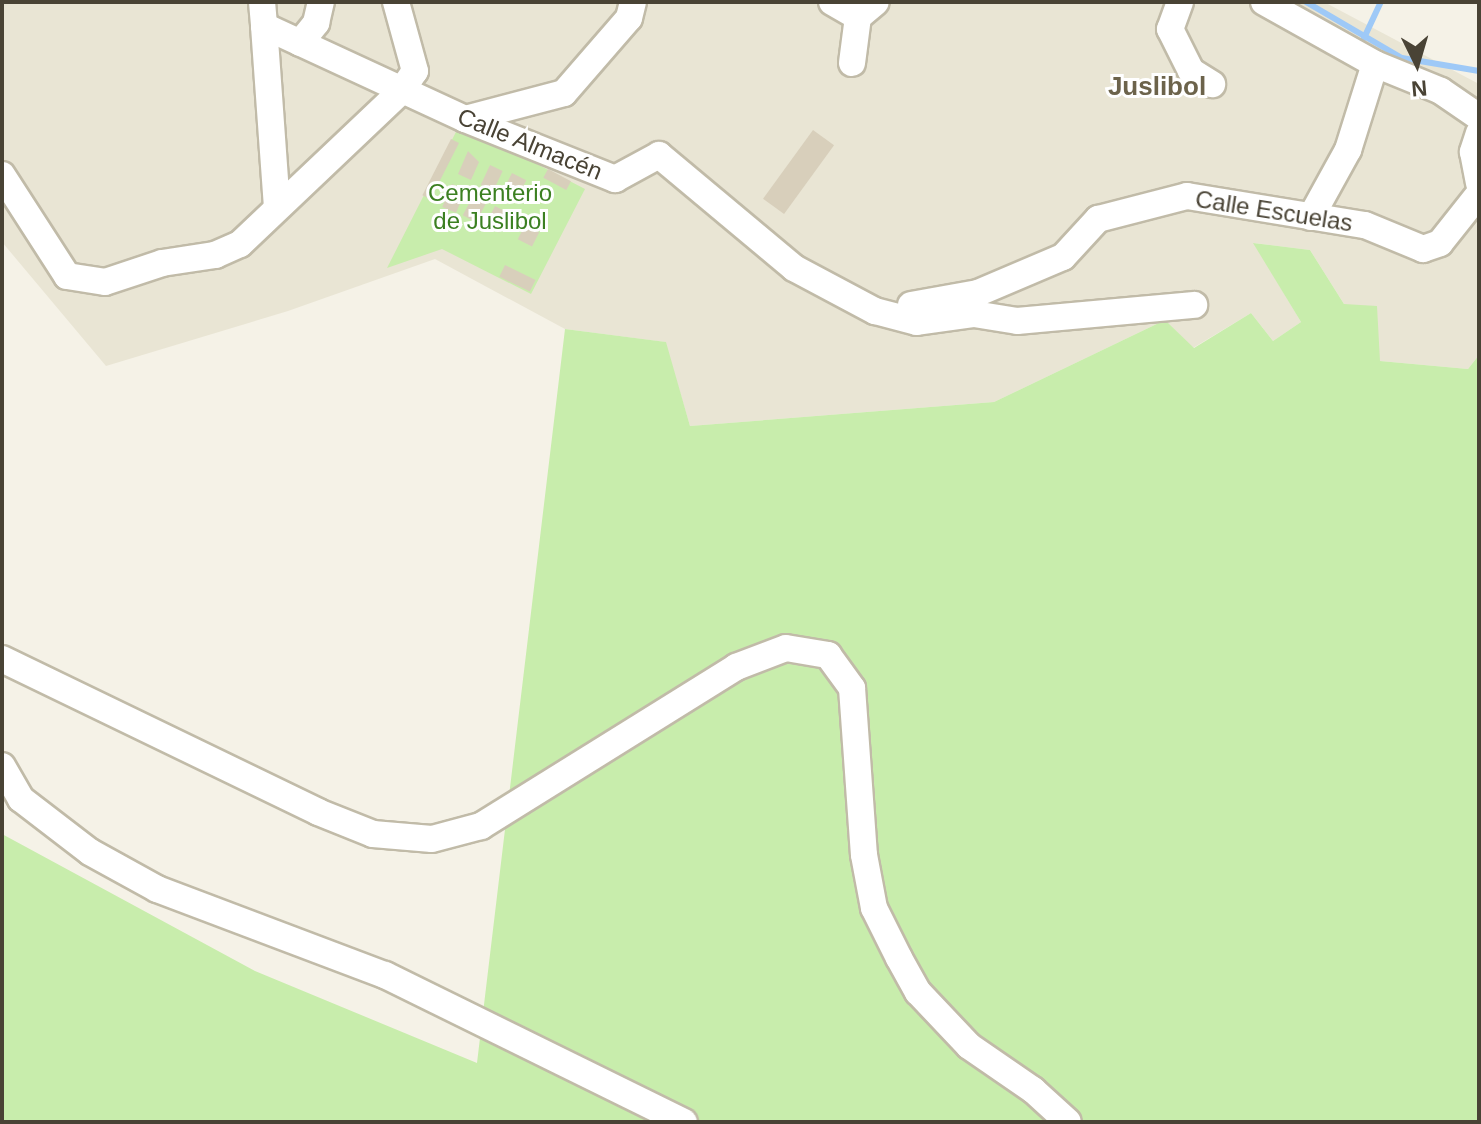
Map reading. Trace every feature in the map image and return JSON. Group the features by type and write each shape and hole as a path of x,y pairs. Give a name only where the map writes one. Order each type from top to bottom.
{"street":[{"path":"300,43 316,23 321,2"},
{"path":"2,175 67,276 105,282 162,263 215,255 240,244 402,90 415,71 396,2"},
{"path":"465,119 564,93 629,18 633,2"},
{"path":"832,2 867,9 852,63"},
{"path":"1180,2 1170,29 1191,71 1212,84"},
{"path":"1264,2 1363,58 1441,91 1479,117"},
{"path":"263,14 277,206"},
{"name":"Calle Almacén","path":"263,14 300,43 465,119 615,179 659,155 794,268 875,311"},
{"path":"1311,217 1348,150 1363,58"},
{"path":"1479,133 1473,152 1479,183"},
{"name":"Calle Escuelas","path":"875,311 978,293 1063,257 1098,219 1187,196 1365,225 1412,247 1432,248 1479,194"},
{"path":"875,311 917,322 974,314 1017,321 1194,305"},
{"path":"2,659 318,812 373,834 432,839 481,826 736,667 786,648 828,655 852,688 862,767 864,855 874,908 899,958 918,992 969,1046 1033,1090 1068,1122"},
{"path":"2,766 21,799 90,852 157,889 385,975 684,1122"}],"shaded area":[{"path":"2,2 1324,2 1479,84 1479,355 1468,369 1380,361 1310,250 1254,243 1301,322 1273,341 1251,313 1193,348 1165,320 994,402 690,426 665,342 565,329 435,259 288,311 106,366 2,242"}],"green space":[{"name":"Cementerio de Juslibol","path":"460,124 585,189 531,294 442,249 387,268"},
{"path":"1253,243 1310,250 1344,304 1377,306 1380,361 1468,369 1479,355 1479,1122 2,1122 2,834 255,971 477,1063 565,329 666,342 690,426 994,402 1165,320 1194,348 1251,313 1273,341 1301,322"}],"building":[{"path":"813,130 834,145 784,214 763,199"},
{"path":"451,139 459,143 430,199 422,195"},
{"path":"468,151 479,162 471,180 458,174"},
{"path":"490,165 503,171 493,191 481,185"},
{"path":"548,169 571,181 566,190 543,178"},
{"path":"512,173 526,180 520,192 506,185"},
{"path":"452,184 466,190 456,213 442,207"},
{"path":"474,194 487,201 476,222 463,215"},
{"path":"495,206 509,213 499,233 485,226"},
{"path":"525,225 539,232 532,247 518,239"},
{"path":"505,265 536,280 530,292 499,277"}],"waterway":[{"path":"1306,2 1402,58 1479,71"},
{"path":"1364,38 1381,2"}],"district":[{"name":"Juslibol","path":"1157,87"}]}
